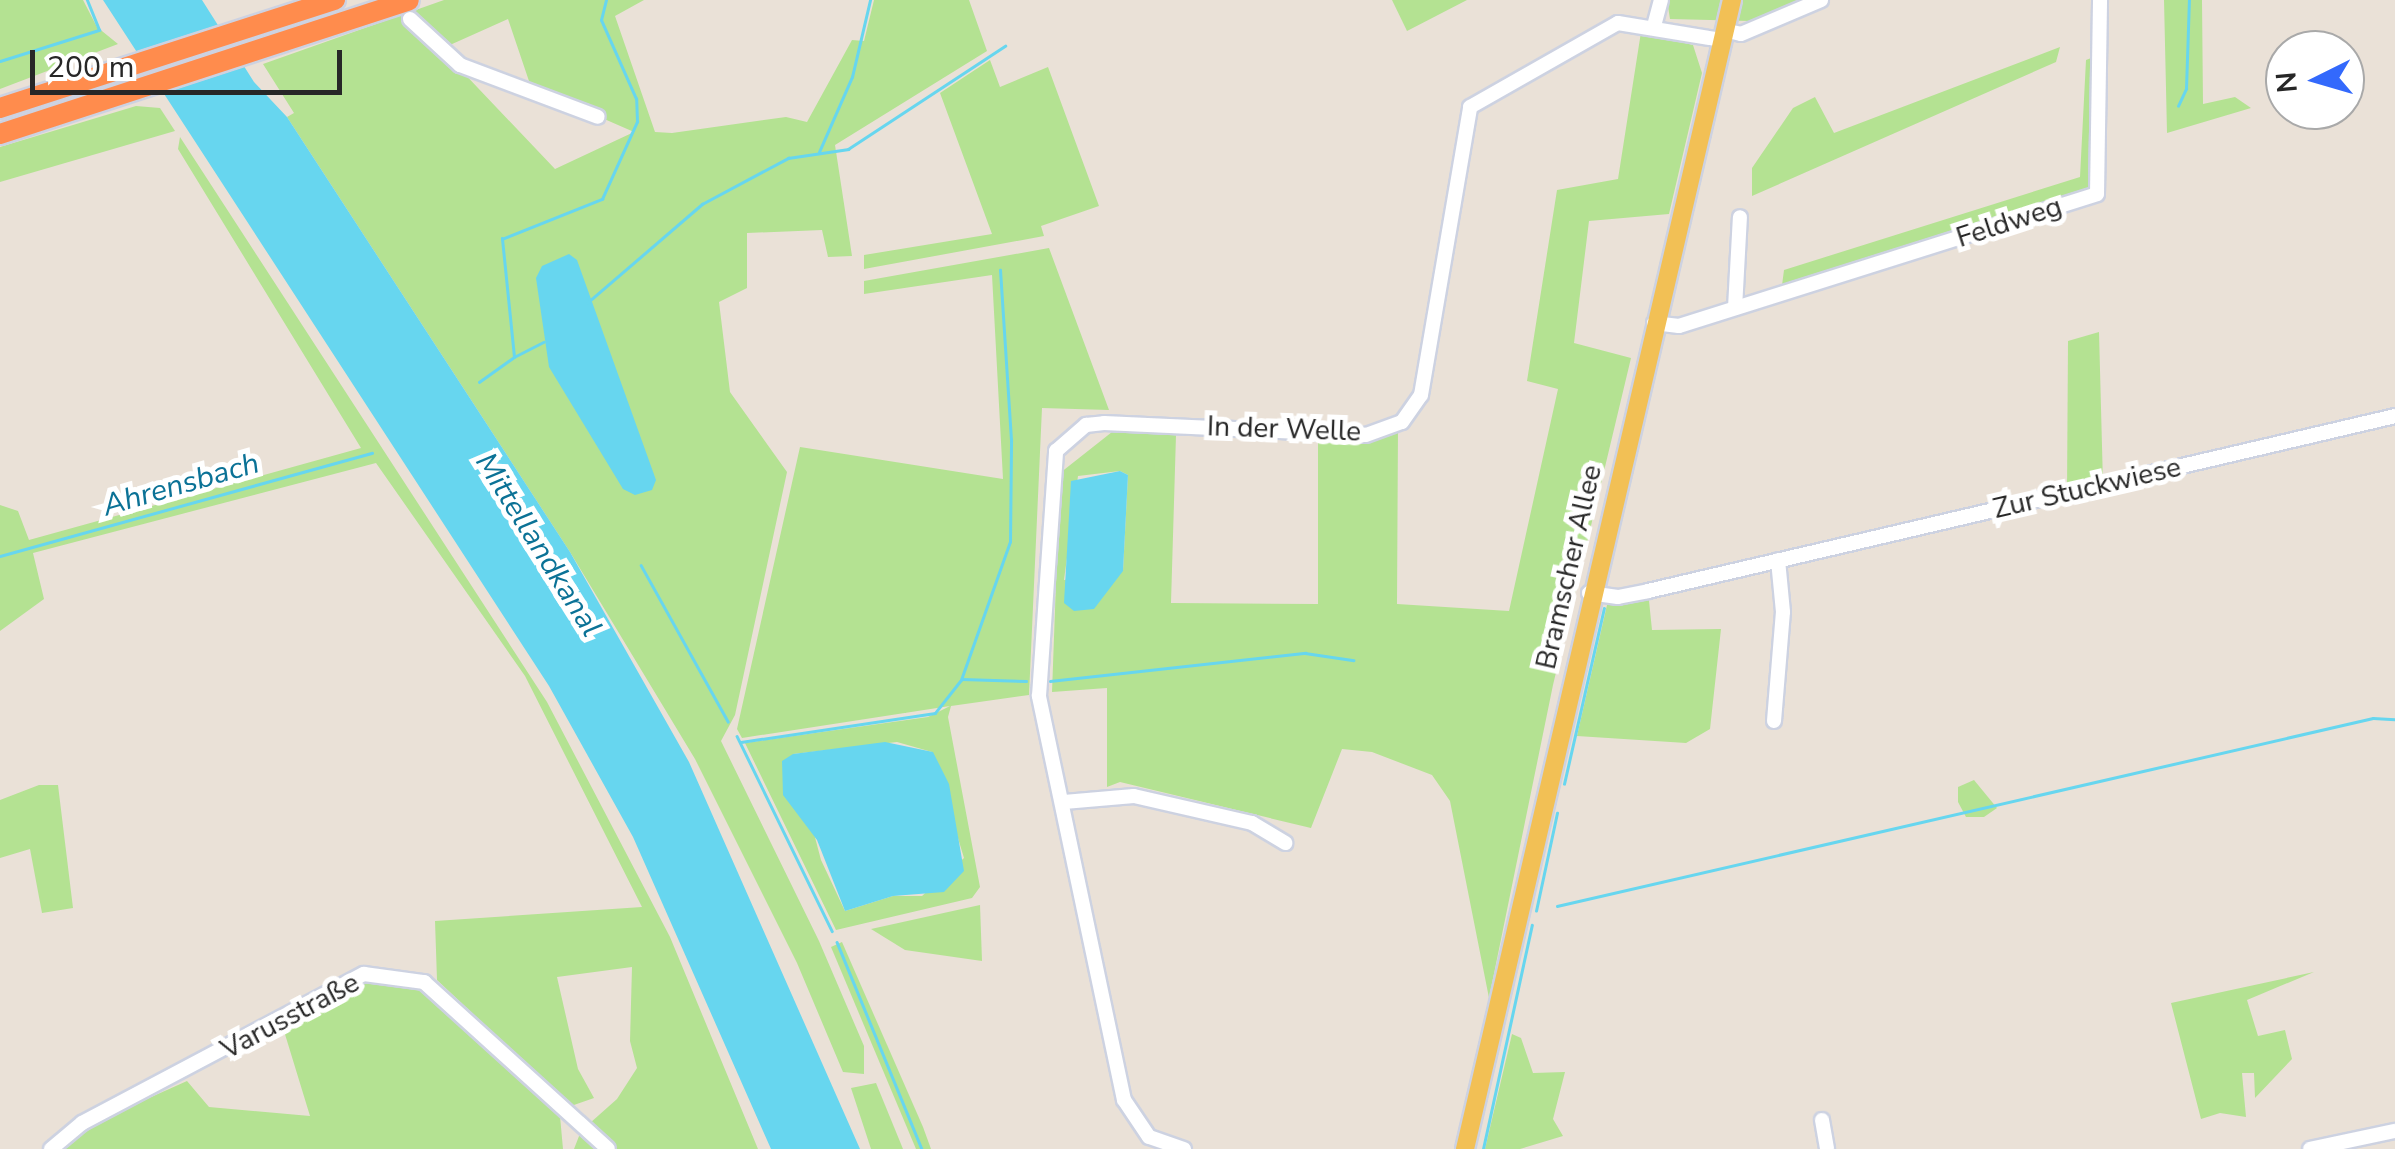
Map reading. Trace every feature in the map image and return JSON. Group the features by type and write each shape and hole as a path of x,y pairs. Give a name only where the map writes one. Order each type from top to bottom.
{"highway":[{"path":"0,108 335,0"},
{"path":"0,134 252,54 410,9"}],"main road":[{"name":"Bramscher Allee","path":"1464,1149 1590,593 1732,0"}],"street":[{"path":"1654,26 1662,0"},
{"path":"1723,36 1740,34 1821,0"},
{"name":"Feldweg","path":"1654,323 1680,326 2097,194 2100,0"},
{"path":"410,9 460,65 598,117"},
{"name":"In der Welle","path":"1184,1149 1148,1137 1124,1100 1039,696 1062,442 1086,425 1104,423 1366,435 1402,422 1421,395 1470,107 1618,23 1723,36"},
{"path":"1735,308 1740,217"},
{"name":"Zur Stuckwiese","path":"1590,593 1618,597 2395,416"},
{"path":"1774,721 1783,612 1778,560"},
{"path":"1064,802 1134,796 1252,823 1285,843"},
{"name":"Varusstraße","path":"51,1149 82,1122 364,974 424,982 608,1149"},
{"path":"1822,1120 1827,1149"},
{"path":"2310,1149 2378,1142 2395,1131"}],"green space":[{"path":"0,0 83,0 97,27 118,44 0,89"},
{"path":"444,0 644,0 615,16 655,132 786,117 807,122 852,40 864,41 874,0 969,0 987,51 835,145 852,256 828,257 822,230 747,233 747,288 719,302 730,392 787,472 735,715 721,741 819,941 864,1046 864,1074 843,1072 797,963 695,759 570,552 287,117 294,113 263,64","holes":["508,19 531,87 634,132 555,169 441,49"]},
{"path":"1392,0 1467,0 1407,31"},
{"path":"1667,0 1810,0 1750,21 1670,19"},
{"path":"2164,0 2202,0 2203,104 2235,97 2251,108 2167,133"},
{"path":"1641,32 1693,45 1702,73 1669,214 1589,221 1574,343 1631,358 1553,685 1489,998 1450,801 1432,775 1372,752 1342,749 1311,828 1120,782 1107,787 1107,688 1052,692 1060,473 1112,432 1176,435 1171,603 1318,604 1318,440 1370,440 1398,429 1397,604 1509,611 1558,389 1527,381 1557,190 1618,179","holes":["1120,471 1128,475 1123,571 1064,580 1078,476"]},
{"path":"2060,47 2056,62 1752,196 1752,168 1793,108 1815,97 1834,133"},
{"path":"2099,55 2097,194 1781,293 1784,270 2080,177 2086,60"},
{"path":"990,60 1000,87 1048,67 1099,206 1041,226 1044,236 864,269 864,255 992,234 940,93"},
{"path":"136,106 160,108 175,131 0,182 0,147"},
{"path":"180,137 547,702 670,937 758,1149 574,1149 581,1131 617,1099 637,1068 630,1041 632,967 557,977 578,1069 594,1098 571,1106 437,980 435,921 642,907 525,676 376,463 33,553 44,599 0,631 0,505 18,511 29,540 361,448 178,149"},
{"path":"1049,248 1109,410 1042,408 1029,695 951,706 948,717 980,887 972,898 836,930 745,743 928,717 950,706 742,738 737,729 800,447 1003,479 992,275 864,294 864,281","holes":["897,742 932,752 964,858 922,896 893,896 845,911 821,860 793,754"]},
{"path":"2099,332 2103,484 2067,493 2068,341"},
{"path":"1648,591 1652,630 1721,629 1710,729 1686,743 1577,736 1607,605"},
{"path":"1974,780 1997,808 1984,817 1966,817 1958,802 1958,787"},
{"path":"39,785 58,785 73,908 42,913 30,849 0,858 0,800"},
{"path":"980,905 982,961 905,950 871,929"},
{"path":"842,942 931,1149 916,1149 831,947"},
{"path":"2314,972 2247,1000 2258,1036 2285,1030 2292,1059 2255,1098 2254,1073 2242,1073 2246,1117 2220,1113 2201,1119 2171,1003"},
{"path":"365,980 420,984 560,1116 563,1149 57,1149 82,1128 187,1081 209,1107 310,1116 284,1031"},
{"path":"1512,1034 1521,1038 1533,1073 1565,1072 1553,1119 1563,1136 1520,1149 1485,1149"},
{"path":"876,1083 903,1149 871,1149 851,1088"}],"water":[{"name":"Mittellandkanal","path":"103,0 202,0 254,82 287,117 570,552 689,762 860,1149 771,1149 633,837 549,686"},
{"path":"569,254 577,260 656,480 652,490 635,495 623,489 549,367 536,278 542,266"},
{"path":"1120,471 1128,475 1123,571 1094,609 1074,611 1064,603 1071,481"},
{"path":"885,742 933,752 949,784 964,871 944,892 893,896 845,911 817,840 783,795 782,761 793,754"}],"waterway":[{"path":"0,61 99,30 87,0"},
{"name":"Ahrensbach","path":"479,382 514,357 502,239 602,199 637,122 636,99 601,20 606,0"},
{"path":"819,152 852,77 870,0"},
{"path":"2178,106 2186,89 2189,0"},
{"path":"587,303 702,204 788,158 848,149 1005,46"},
{"path":"741,742 935,713 961,680 1010,542 1011,440 1000,270"},
{"path":"514,357 543,342"},
{"name":"Ahrensbach","path":"0,556 372,453"},
{"path":"641,565 728,721"},
{"path":"1564,784 1604,608"},
{"path":"1050,681 1305,653 1353,660"},
{"path":"962,679 1026,681"},
{"path":"1557,906 2373,718 2395,719"},
{"path":"737,736 832,931"},
{"path":"1536,911 1557,813"},
{"path":"1483,1149 1532,925"},
{"path":"837,942 922,1149"}]}
